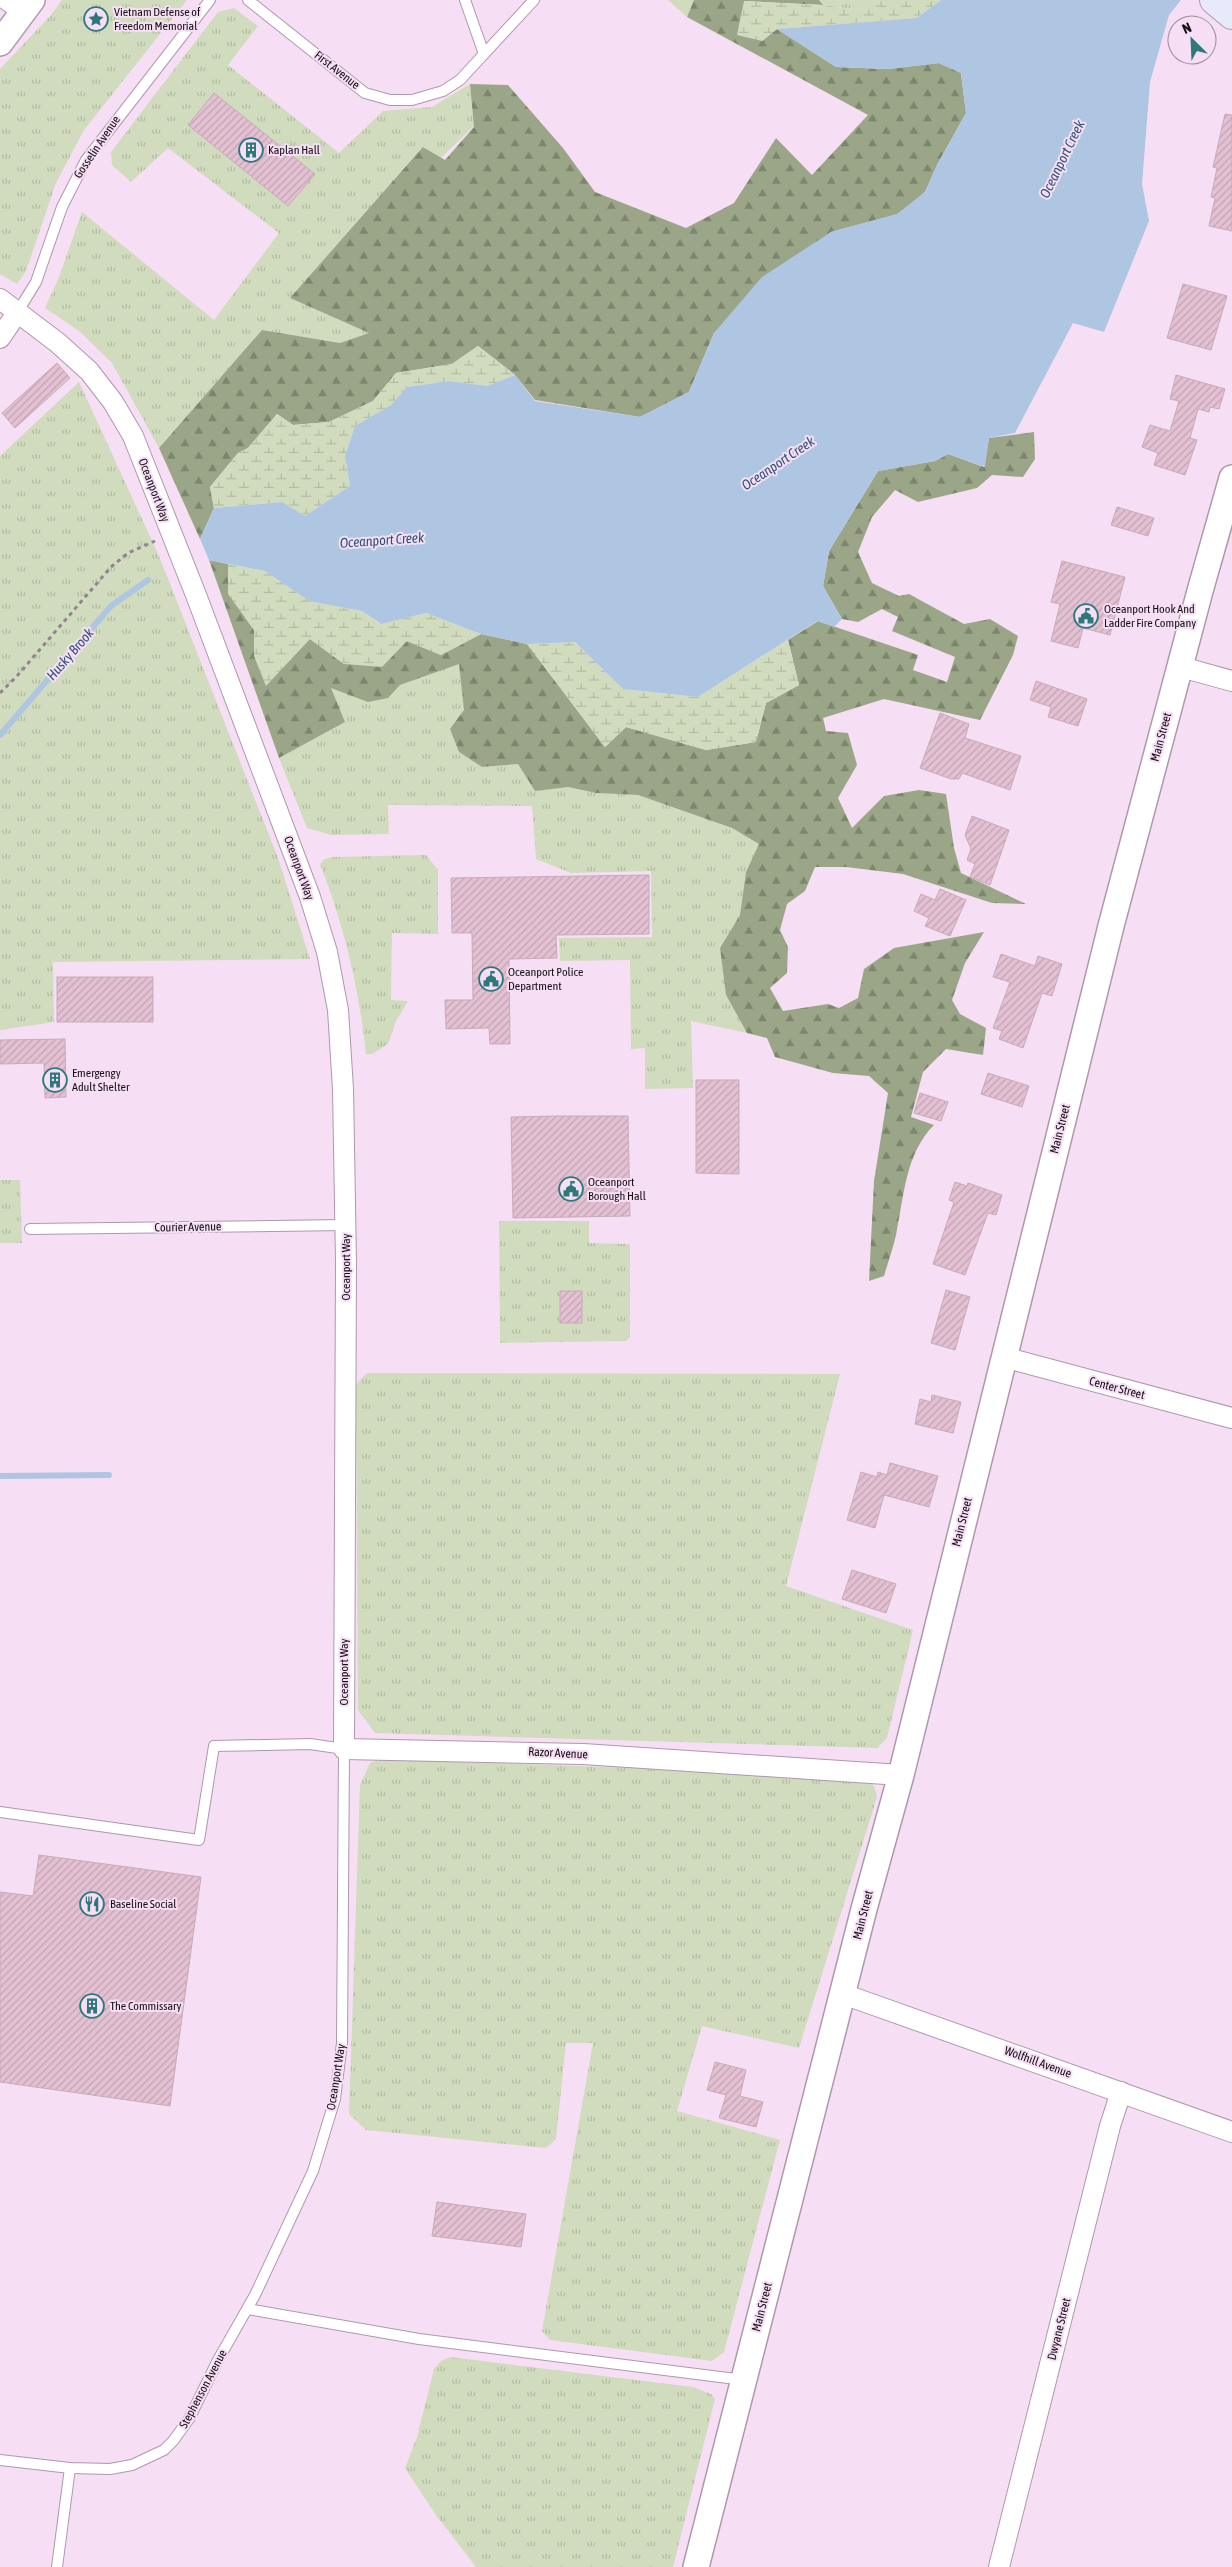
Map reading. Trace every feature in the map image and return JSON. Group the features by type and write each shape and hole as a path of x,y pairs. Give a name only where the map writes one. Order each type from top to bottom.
{"main road":[{"path":"1214,0 1232,15"}],"street":[{"path":"0,43 21,4"},
{"name":"Oceanport Way","path":"0,299 74,356 89,371 113,402 133,436 310,897 327,952 338,1010 343,1090 346,1225 344,1750"},
{"name":"Gosselin Avenue","path":"0,338 17,313"},
{"name":"Main Street","path":"696,2567 901,1775 1111,926 1232,478"},
{"path":"1181,667 1232,681"},
{"name":"Center Street","path":"1003,1357 1232,1418"},
{"name":"Razor Avenue","path":"344,1750 583,1754 901,1775"},
{"name":"Wolfhill Avenue","path":"843,1994 1232,2132"},
{"name":"Dwyane Street","path":"999,2567 1110,2126 1122,2092"}],"lane":[{"name":"Gosselin Avenue","path":"17,313 36,282 62,207 86,160 210,0"},
{"name":"First Avenue","path":"248,0 365,92 390,100 412,100 443,91 460,80 534,0"},
{"path":"465,0 484,54"},
{"name":"Courier Avenue","path":"30,1229 346,1225"},
{"name":"Razor Avenue","path":"0,1812 199,1840 214,1746 310,1744 344,1750"},
{"name":"Oceanport Way","path":"248,2309 313,2170 335,2099 342,2043 344,1750"},
{"path":"248,2309 419,2338 744,2380"},
{"name":"Stephenson Avenue","path":"0,2460 70,2468 110,2470 132,2466 164,2450 189,2419 218,2360 248,2309"},
{"path":"57,2567 70,2468"}],"path":[{"path":"0,693 17,676 111,567 128,553 172,534"}],"green space":[{"path":"62,0 187,0 84,130 56,183 26,271 17,284 0,274 0,69 50,16"},
{"path":"668,0 694,0 687,17"},
{"path":"694,0 819,0 823,5 744,1 762,41 777,29 836,67 888,69 939,63 961,73 966,113 937,165 925,192 898,214 831,232 714,333 689,392 640,417 535,400 515,375 478,346 452,364 396,373 373,401 329,422 293,425 277,414 248,448 238,453 210,487 214,508 200,539 159,448 262,330 340,343 369,333 290,298 423,147 445,160 474,127 470,84 508,85 563,148 595,192 686,228 734,203 776,138 812,175 868,115 687,17"},
{"path":"819,0 880,0 859,10 823,5"},
{"path":"880,0 941,0 917,18 777,29 762,41 737,35 744,1 823,5 859,10"},
{"path":"234,8 258,26 228,65 339,153 383,111 432,107 470,84 474,126 441,158 424,147 290,298 369,333 340,343 262,330 159,448 112,363 79,331 45,308 59,277 82,212 214,320 279,233 168,148 131,182 112,165 111,152 218,12"},
{"path":"478,346 515,375 487,386 449,381 407,387 391,405 355,426 345,456 350,486 305,516 282,502 214,508 210,487 238,453 248,448 277,414 293,425 329,422 373,401 396,373 452,364"},
{"path":"79,382 159,556 278,858 310,959 53,962 54,1022 0,1030 0,456"},
{"path":"1034,432 1035,459 1023,477 992,475 977,488 918,502 895,490 872,517 858,552 872,583 899,596 909,594 964,624 990,619 1018,636 1013,655 980,720 884,699 823,718 826,731 848,733 857,765 838,798 852,828 884,796 919,790 946,794 954,848 961,873 1026,904 992,903 903,874 846,867 815,867 805,891 787,904 780,930 788,947 787,973 770,988 783,1011 828,1004 839,1008 858,998 864,969 894,948 984,932 965,963 952,1000 960,1014 986,1028 983,1055 946,1049 923,1072 911,1117 934,1125 924,1136 911,1163 895,1240 884,1276 869,1281 874,1181 888,1093 869,1076 833,1073 775,1057 767,1038 747,1033 726,995 720,948 740,915 746,872 759,844 732,828 638,795 596,793 568,787 535,791 518,764 482,767 459,752 450,729 464,710 459,664 400,685 388,698 368,702 331,688 345,722 279,758 209,560 228,564 229,594 254,630 254,656 310,639 344,664 407,641 441,655 481,634 527,644 605,747 626,727 706,750 756,742 766,703 799,685 788,640 818,621 918,655 913,670 947,682 955,657 892,631 898,617 882,609 858,622 842,619 823,586 829,551 878,471 935,461 948,454 984,467 989,438"},
{"path":"228,564 265,571 309,601 362,611 380,624 426,613 481,634 441,655 407,641 382,667 344,664 310,639 266,686 254,656 254,630 228,594"},
{"path":"788,640 799,685 766,703 756,742 706,750 626,727 605,747 527,644 575,642 623,689 698,697"},
{"path":"459,663 465,710 459,752 482,767 518,764 535,790 568,787 596,793 638,795 732,828 760,844 746,872 740,915 720,948 726,995 747,1033 691,1021 693,1088 645,1089 645,1048 631,1049 630,960 560,961 559,938 652,937 651,871 571,873 536,859 532,806 388,805 389,834 331,835 307,828 279,758 345,722 330,687 387,698 400,685"},
{"path":"426,855 438,870 438,934 392,933 391,1000 408,1001 396,1021 388,1044 372,1054 366,1054 355,981 336,910 320,864 324,859 332,857"},
{"path":"0,1180 20,1180 22,1243 0,1243"},
{"path":"499,1221 589,1221 589,1243 630,1244 630,1337 626,1341 500,1343"},
{"path":"367,1373 840,1374 786,1586 913,1630 887,1738 877,1748 375,1733 358,1710 356,1384"},
{"path":"381,1759 862,1776 871,1782 874,1787 877,1797 799,2048 702,2026 677,2111 780,2140 724,2352 712,2361 550,2340 542,2331 593,2043 566,2043 556,2139 546,2148 366,2130 349,2114 360,1785 370,1763"},
{"path":"450,2357 693,2387 711,2394 715,2399 673,2567 476,2567 436,2515 405,2468 417,2437 434,2369 441,2361"}],"water":[{"name":"Oceanport Creek","path":"941,0 1181,0 1167,15 1167,22 1150,82 1142,184 1149,221 1104,332 1073,323 1015,433 989,438 985,467 948,454 935,461 878,471 829,551 823,586 842,619 834,627 817,621 698,697 623,689 575,642 527,644 481,634 426,613 381,624 362,611 309,601 265,571 209,560 200,539 214,508 282,502 305,516 350,486 345,456 355,426 391,405 407,387 449,381 487,386 515,375 535,401 640,417 689,392 714,333 762,277 831,232 897,214 925,192 937,165 966,113 961,73 939,63 888,69 836,67 777,29 917,18"}],"building":[{"name":"Kaplan Hall","path":"214,93 315,174 288,206 188,125"},
{"path":"1225,114 1232,115 1232,231 1209,226 1215,198 1211,197 1217,168 1213,167"},
{"path":"1183,284 1227,296 1211,350 1167,338"},
{"path":"57,363 70,378 15,428 2,413"},
{"path":"1176,375 1225,389 1219,409 1210,407 1209,412 1198,409 1190,438 1197,440 1185,475 1154,465 1158,453 1142,447 1150,425 1170,431 1179,401 1170,399"},
{"path":"1117,507 1154,518 1148,536 1111,525"},
{"name":"Oceanport Hook And Ladder Fire Company","path":"1062,561 1125,577 1110,635 1083,628 1078,648 1051,641 1060,604 1051,602"},
{"path":"1036,681 1087,699 1078,726 1048,717 1051,707 1030,700"},
{"path":"940,713 969,724 965,738 1021,756 1010,790 962,773 959,779 951,779 920,768"},
{"path":"972,816 1009,830 990,885 970,877 975,864 967,860 971,849 965,835"},
{"name":"Oceanport Police Department","path":"649,875 649,934 556,935 557,958 509,959 510,1044 490,1044 489,1028 446,1029 445,1000 473,1000 472,933 452,933 451,878"},
{"path":"940,889 966,900 950,936 925,926 929,918 914,911 921,894 935,900"},
{"path":"1001,954 1035,966 1038,956 1062,964 1052,996 1042,993 1023,1048 999,1039 1002,1031 993,1028 1010,982 993,977"},
{"path":"57,977 153,977 153,1022 57,1022"},
{"name":"Emergengy Adult Shelter","path":"65,1039 66,1097 45,1098 44,1063 0,1064 0,1040"},
{"path":"988,1073 1029,1086 1022,1107 981,1094"},
{"path":"696,1080 739,1080 739,1174 696,1173"},
{"path":"920,1093 948,1102 941,1121 914,1113"},
{"name":"Oceanport Borough Hall","path":"628,1116 630,1216 513,1218 511,1117"},
{"path":"955,1182 967,1186 968,1183 1002,1195 996,1215 988,1213 965,1275 933,1264 954,1202 949,1200"},
{"path":"946,1290 970,1297 955,1350 931,1343"},
{"path":"560,1291 582,1291 582,1323 560,1323"},
{"path":"932,1395 961,1402 953,1433 915,1424 920,1399 931,1402"},
{"path":"890,1463 938,1476 929,1507 884,1495 875,1528 847,1520 861,1472 877,1477 878,1472 887,1475"},
{"path":"852,1570 896,1584 886,1613 842,1599"},
{"name":"The Commissary","path":"39,1855 201,1877 170,2106 0,2082 0,1892 33,1896"},
{"path":"715,2062 746,2070 740,2096 763,2102 756,2127 719,2118 726,2095 707,2090"},
{"path":"437,2202 526,2214 521,2247 432,2236"}],"waterway":[{"name":"Husky Brook","path":"0,735 111,606 148,580"},
{"path":"0,1476 109,1475"}],"place":[{"name":"Vietnam Defense of Freedom Memorial","path":"96,19"},
{"name":"Kaplan Hall","path":"251,150"},
{"name":"Oceanport Hook And Ladder Fire Company","path":"1086,616"},
{"name":"Oceanport Police Department","path":"491,979"},
{"name":"Emergengy Adult Shelter","path":"55,1080"},
{"name":"Oceanport Borough Hall","path":"571,1189"},
{"name":"Baseline Social","path":"92,1904"},
{"name":"The Commissary","path":"92,2006"}]}
